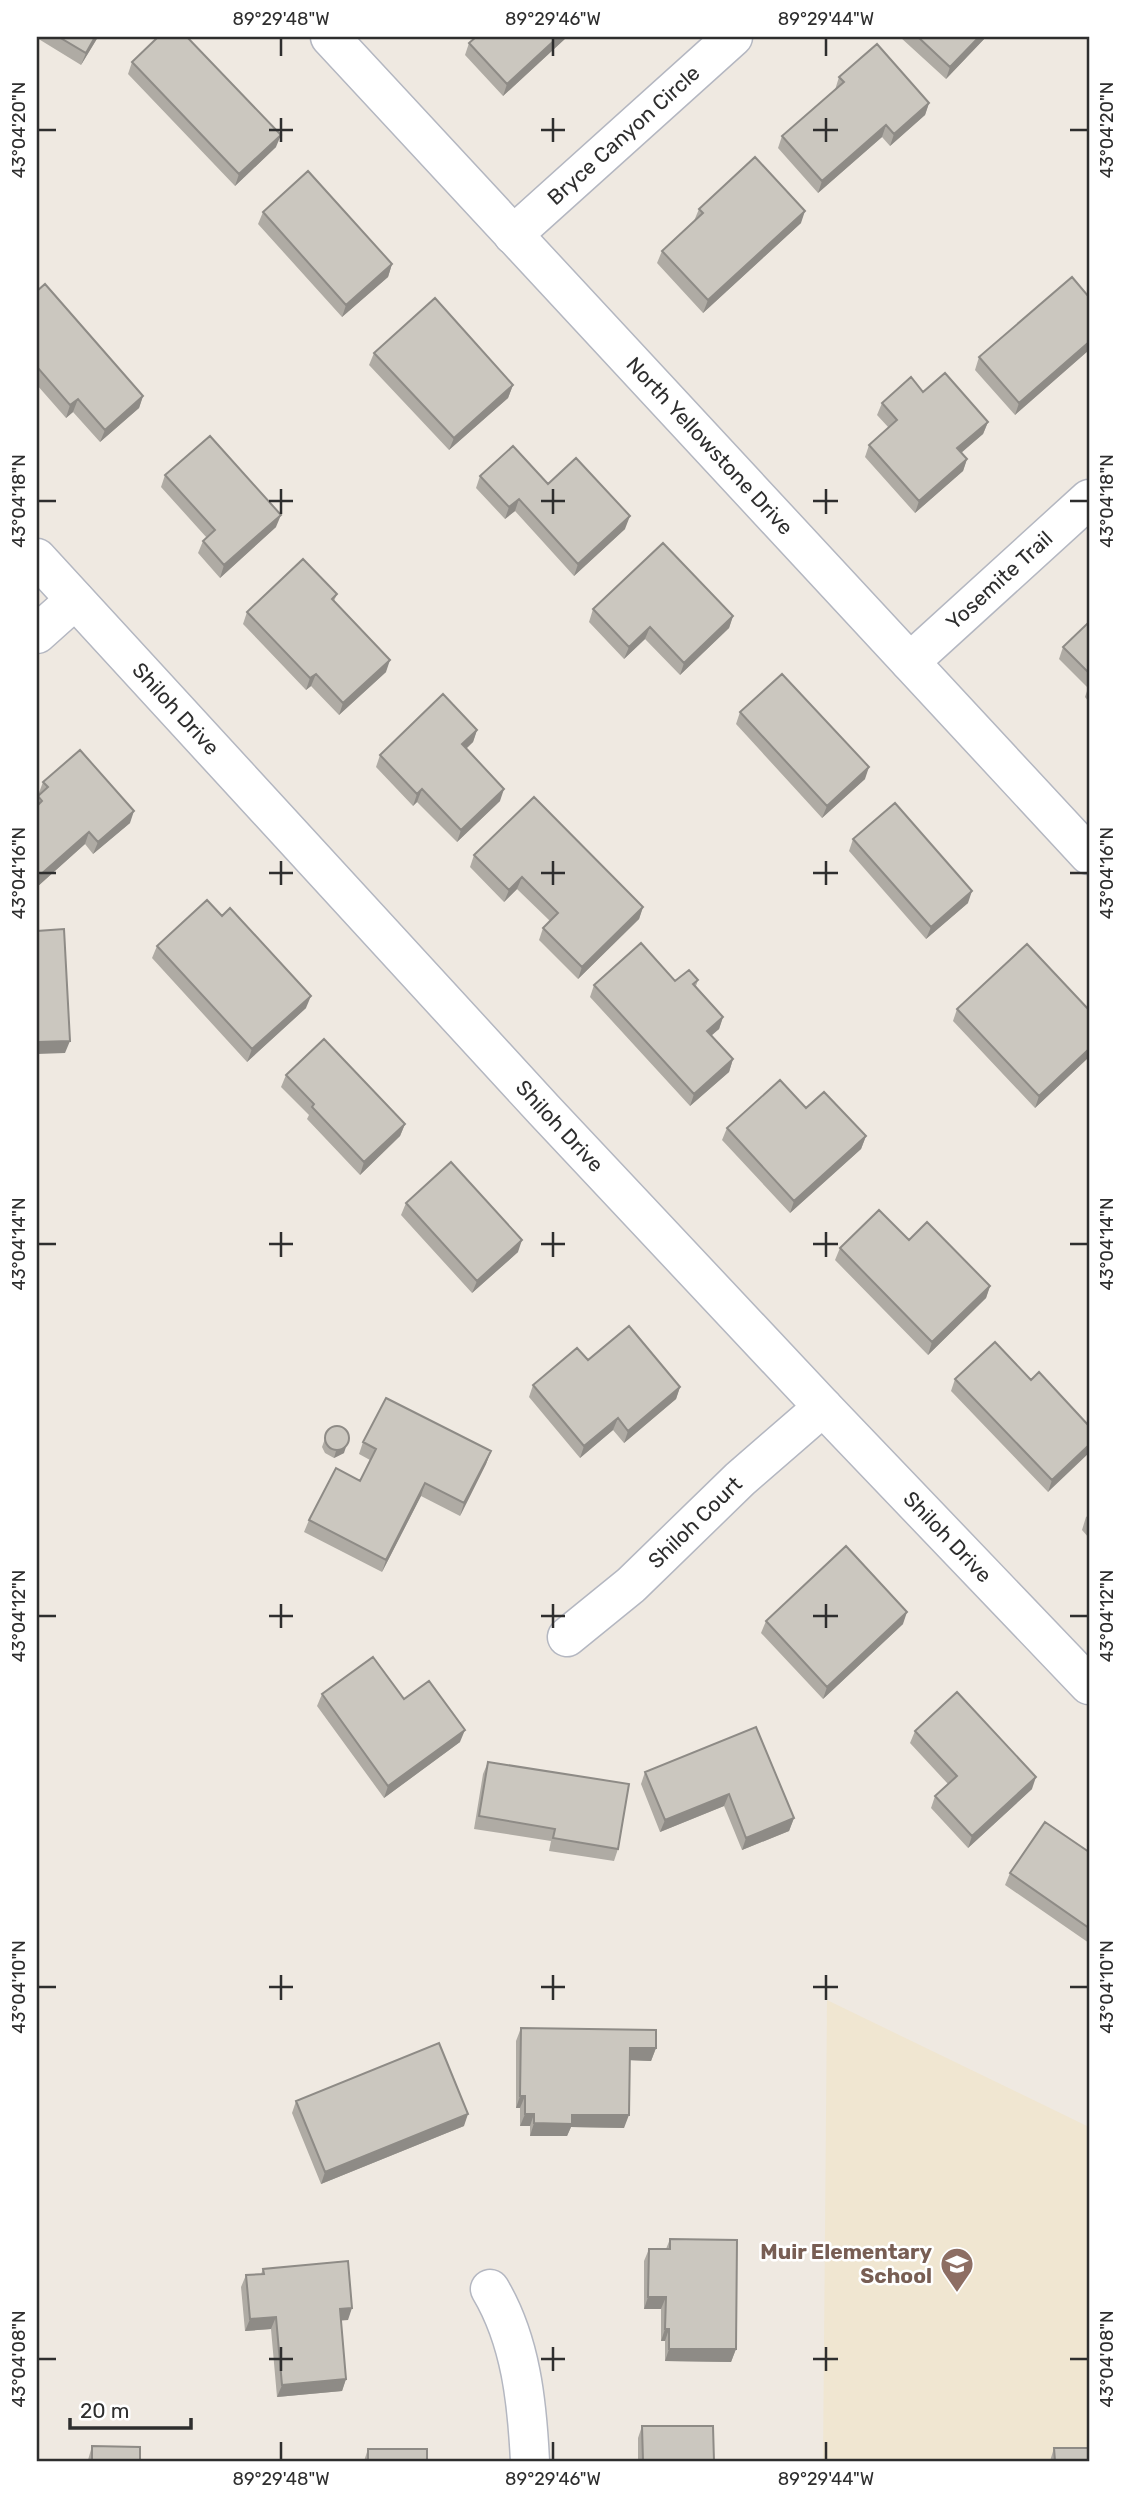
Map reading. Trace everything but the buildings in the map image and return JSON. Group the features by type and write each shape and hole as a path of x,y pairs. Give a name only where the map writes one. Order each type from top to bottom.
{"street":[{"name":"North Yellowstone Drive","path":"330,37 1089,855"},
{"name":"Bryce Canyon Circle","path":"513,235 733,37"},
{"name":"Yosemite Trail","path":"910,662 1089,499"},
{"name":"Shiloh Drive","path":"37,558 345,895 823,1407 1089,1685"},
{"path":"37,634 75,600"},
{"name":"Shiloh Court","path":"568,1637 631,1585 740,1479 823,1407"},
{"path":"491,2289 509,2331 522,2373 530,2461"}],"shaded area":[{"name":"Muir Elementary School","path":"827,2000 1089,2127 1089,2461 823,2461"}],"place":[{"name":"Muir Elementary School","path":"957,2294"}]}
